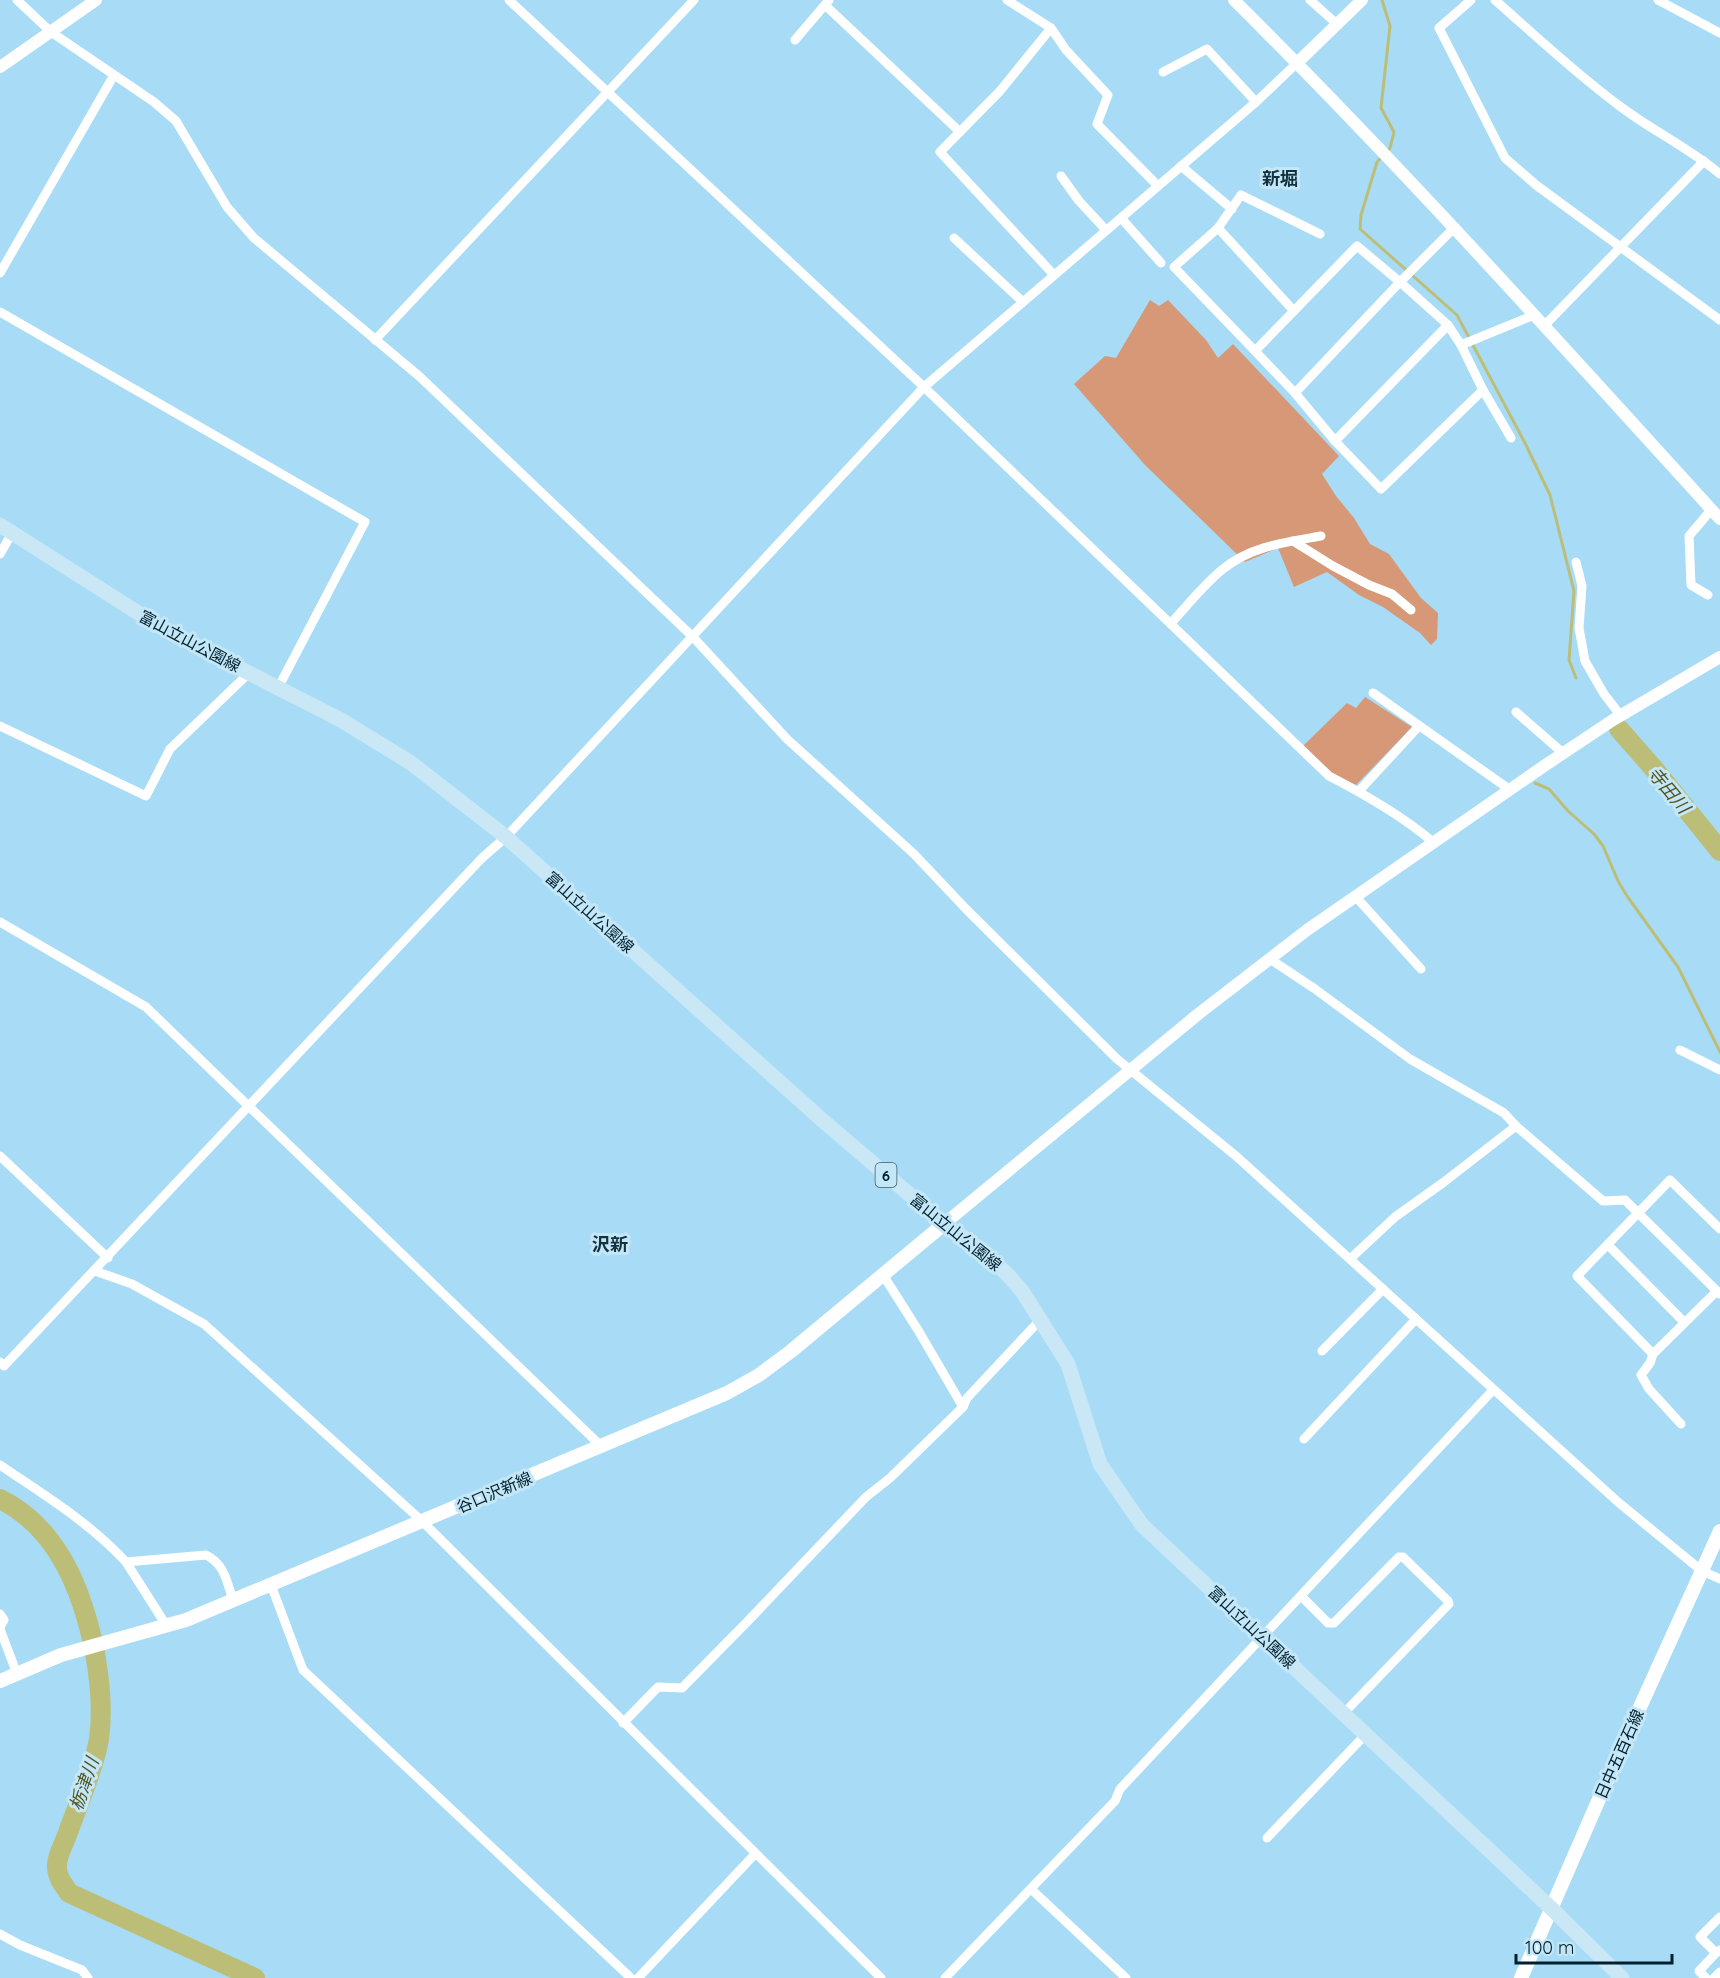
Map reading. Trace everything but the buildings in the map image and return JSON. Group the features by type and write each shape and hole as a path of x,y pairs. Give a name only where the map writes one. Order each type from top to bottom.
{"main road":[{"name":"富山立山公園線","path":"6,529 145,617 198,647 341,720 411,763 506,837 821,1119 944,1224 981,1251 1007,1274 1041,1319 1068,1364 1100,1464 1142,1525 1552,1909 1622,1978"},
{"name":"谷口沢新線","path":"0,1681 61,1655 186,1620 727,1393 759,1375 790,1352 944,1224"},
{"name":"日中五百石線","path":"1521,1978 1616,1760 1720,1531"}],"street":[{"path":"17,0 51,32 154,102 176,121 227,207 254,238 419,376 693,637 787,739 900,840 983,927 1117,1059 1236,1156 1618,1502 1702,1571 1720,1579"},
{"path":"0,67 96,0"},
{"path":"509,0 924,387 1329,776 1359,791 1410,823 1433,842"},
{"path":"375,340 694,0"},
{"path":"1006,0 1051,28 1066,50 1108,95 1096,124 1158,186"},
{"path":"1234,0 1454,229 1720,519"},
{"path":"1310,0 1337,24"},
{"path":"1,1366 96,1271 482,858 506,837 924,387 1256,102 1362,0"},
{"path":"1471,0 1439,28 1504,158 1536,185 1720,320"},
{"path":"1495,0 1581,77 1720,174"},
{"path":"1658,0 1720,33"},
{"path":"795,40 827,3 960,132"},
{"path":"1051,28 1000,91 940,152 1054,275"},
{"path":"1163,72 1207,49 1256,102"},
{"path":"0,273 114,75"},
{"path":"1544,326 1704,161"},
{"path":"1181,166 1232,209"},
{"path":"1061,176 1079,201 1106,230"},
{"path":"1320,234 1241,195 1218,228 1174,267 1295,393 1335,441 1381,489 1483,390"},
{"path":"1121,218 1161,263"},
{"path":"1218,228 1294,310"},
{"path":"1295,393 1400,282 1454,229"},
{"path":"954,238 1023,302"},
{"path":"1255,351 1358,246 1448,325 1511,438"},
{"path":"0,312 365,522 278,688"},
{"path":"1461,345 1534,315"},
{"path":"1335,441 1448,325"},
{"path":"1708,595 1691,585 1689,536 1711,510"},
{"path":"0,554 6,529"},
{"path":"1171,623 1224,568 1239,559 1272,544 1321,536"},
{"path":"1293,541 1351,576 1392,594 1411,610"},
{"path":"1576,562 1582,586 1579,628 1582,649 1595,680 1621,716"},
{"path":"944,1224 1197,1015 1307,930 1563,753 1720,657"},
{"path":"0,726 146,796 170,749 249,673"},
{"path":"1373,693 1509,789"},
{"path":"1516,712 1563,753"},
{"path":"1359,791 1419,726"},
{"path":"1356,897 1421,969"},
{"path":"0,922 146,1007 601,1446"},
{"path":"1270,959 1410,1059 1504,1113 1602,1201 1625,1200 1719,1292 1684,1322 1653,1354 1650,1363 1641,1375 1648,1389 1681,1424"},
{"path":"1680,1050 1720,1070"},
{"path":"1350,1259 1395,1217 1516,1126"},
{"path":"0,1156 108,1258"},
{"path":"1653,1354 1577,1276 1670,1180 1720,1229"},
{"path":"1608,1245 1684,1322"},
{"path":"96,1271 132,1284 204,1324 423,1522 881,1978"},
{"path":"883,1275 963,1407"},
{"path":"1322,1351 1383,1289"},
{"path":"623,1723 658,1687 682,1688 866,1497 890,1478 963,1407 967,1398 1041,1319"},
{"path":"1304,1439 1416,1319"},
{"path":"945,1978 1115,1801 1120,1789 1493,1390"},
{"path":"0,1465 79,1518 106,1540 126,1562 166,1625"},
{"path":"126,1562 206,1555 215,1559 224,1571 233,1600"},
{"path":"1301,1596 1328,1623 1334,1623 1399,1557 1402,1557 1448,1601 1449,1604 1344,1713"},
{"path":"271,1585 303,1670 631,1978"},
{"path":"0,1614 4,1620 0,1628 17,1674"},
{"path":"1267,1838 1366,1734"},
{"path":"638,1978 756,1854"},
{"path":"1031,1889 1126,1978"},
{"path":"1699,1976 1718,1951 1700,1937 1720,1917"},
{"path":"0,1934 20,1945 82,1970 88,1978"},
{"path":"1714,1978 1720,1972"}],"shaded area":[{"path":"1150,300 1159,306 1168,300 1206,340 1218,358 1233,344 1339,456 1322,474 1370,544 1389,554 1421,598 1438,613 1437,639 1431,645 1420,633 1383,607 1359,595 1327,572 1294,587 1278,548 1245,562 1145,465 1074,384 1105,356 1116,358"},
{"path":"1365,697 1412,727 1356,785 1331,774 1303,746 1347,703 1356,708"}],"waterway":[{"path":"1382,0 1390,26 1381,108 1394,132 1390,148 1386,153"},
{"path":"1381,158 1377,162 1361,215 1360,229 1457,315 1525,443 1550,495 1574,591 1569,660 1576,678"},
{"name":"寺田川","path":"1619,729 1720,851"},
{"path":"1535,783 1549,789 1603,846 1627,896 1678,967 1720,1052"},
{"name":"栃津川","path":"0,1499 21,1511 38,1527 65,1564 83,1608 97,1664 101,1706 99,1739 89,1775 58,1857 57,1869 60,1880 69,1893 255,1978"}],"district":[{"name":"新堀","path":"1280,178"},
{"name":"沢新","path":"610,1244"}]}
